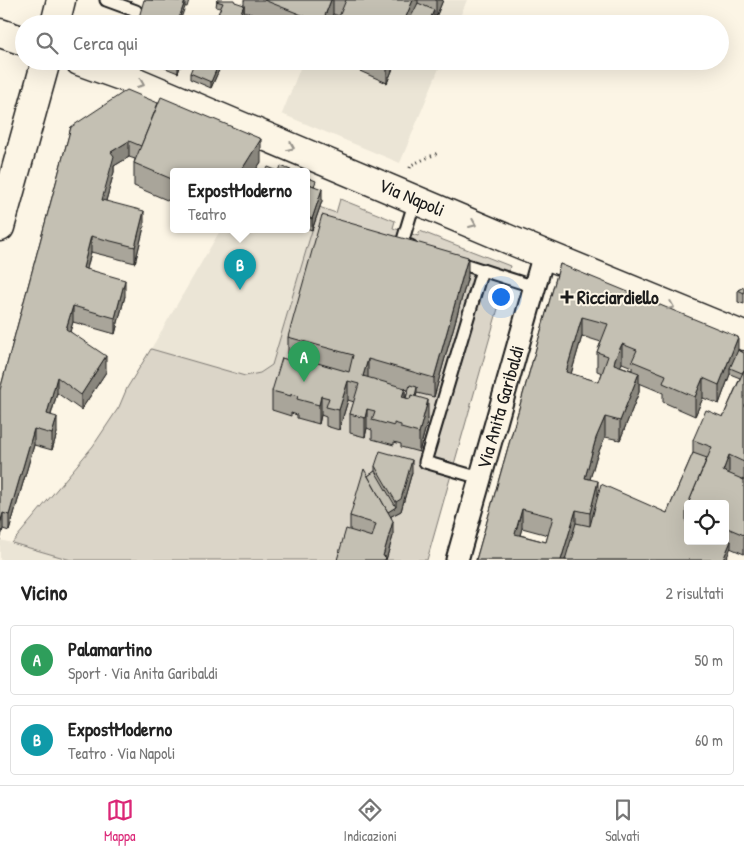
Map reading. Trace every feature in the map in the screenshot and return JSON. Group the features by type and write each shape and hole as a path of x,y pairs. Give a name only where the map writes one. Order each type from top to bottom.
{"street":[{"path":"58,15 62,0"},
{"path":"0,33 15,39"},
{"path":"0,227 44,70"},
{"name":"Via Napoli","path":"104,70 744,336"},
{"name":"Via Anita Garibaldi","path":"457,560 544,254"}],"lane":[{"path":"106,0 136,11"},
{"path":"416,199 402,242 419,249"},
{"path":"446,258 535,287"},
{"path":"480,478 425,462 482,270"}],"shaded area":[{"path":"328,0 467,0 461,15 322,15"},
{"path":"299,70 438,70 400,163 282,114"},
{"path":"310,198 319,207 272,365 260,373 245,376 151,349 219,233 310,233"},
{"path":"340,199 395,221 393,228 418,236 420,231 510,266 427,560 71,560 12,543 93,446 119,407 127,388 151,349 245,376 260,373 272,365 319,207 336,213"},
{"path":"0,540 12,543 71,560 0,560"}],"building":[{"path":"144,0 185,1 180,15 140,15"},
{"path":"234,0 244,5 240,15 217,15 223,3 216,1"},
{"path":"264,0 331,0 325,15 302,15"},
{"path":"346,0 413,0 407,15 340,15"},
{"path":"418,3 434,10 432,15 412,15"},
{"path":"191,70 216,70 211,82 190,73"},
{"path":"127,90 158,103 141,146 129,141 111,152 114,156 102,200 144,211 135,247 91,236 83,268 125,280 115,318 73,306 66,329 106,356 81,395 57,377 47,414 57,417 52,434 34,429 9,515 3,513 0,524 0,390 71,127"},
{"path":"161,97 261,139 243,168 170,168 170,178 134,163"},
{"path":"310,179 316,181 314,186 310,184"},
{"path":"310,184 322,189 312,219 310,218"},
{"path":"322,215 468,257 434,378 368,359 363,376 405,388 402,397 410,399 411,395 428,400 419,433 401,428 401,425 394,423 394,426 372,420 375,411 367,409 365,418 350,414 359,384 348,381 339,410 326,407 329,398 321,396 319,405 297,399 298,396 272,391 282,358 298,363 297,367 304,369 307,360 349,372 353,355 288,337"},
{"path":"560,264 738,337 719,385 703,378 695,397 663,383 666,375 632,361 637,350 622,344 614,364 639,373 620,421 605,417 596,438 585,478 598,481 590,513 576,510 561,560 476,560","holes":["582,317 608,324 597,352 608,356 599,382 566,372","522,509 553,517 546,542 515,534"]},
{"path":"744,287 744,293 738,290"},
{"path":"738,350 744,353 744,370 742,373 730,368"},
{"path":"304,355 311,356 310,361 307,360 304,369 301,368"},
{"path":"744,370 744,462 729,455 723,471 744,480 744,535 729,529 729,500 690,500 712,447 693,440 706,410 723,417"},
{"path":"410,385 417,387 415,396 411,395 410,399 406,398"},
{"path":"380,451 412,460 401,499 396,502 375,466"},
{"path":"693,453 707,458 690,500 684,500 684,545 729,545 729,540 731,541 723,560 565,560 576,523 590,526 601,484 667,513"},
{"path":"364,469 393,521 383,556 386,557 385,560 337,560 346,529 372,537 376,524 350,516"},
{"path":"375,471 396,507 388,512 368,476"}],"place":[{"name":"ExpostModerno","path":"240,290"},
{"name":"Ricciardiello","path":"567,297"},
{"name":"Palamartino","path":"304,382"}]}
